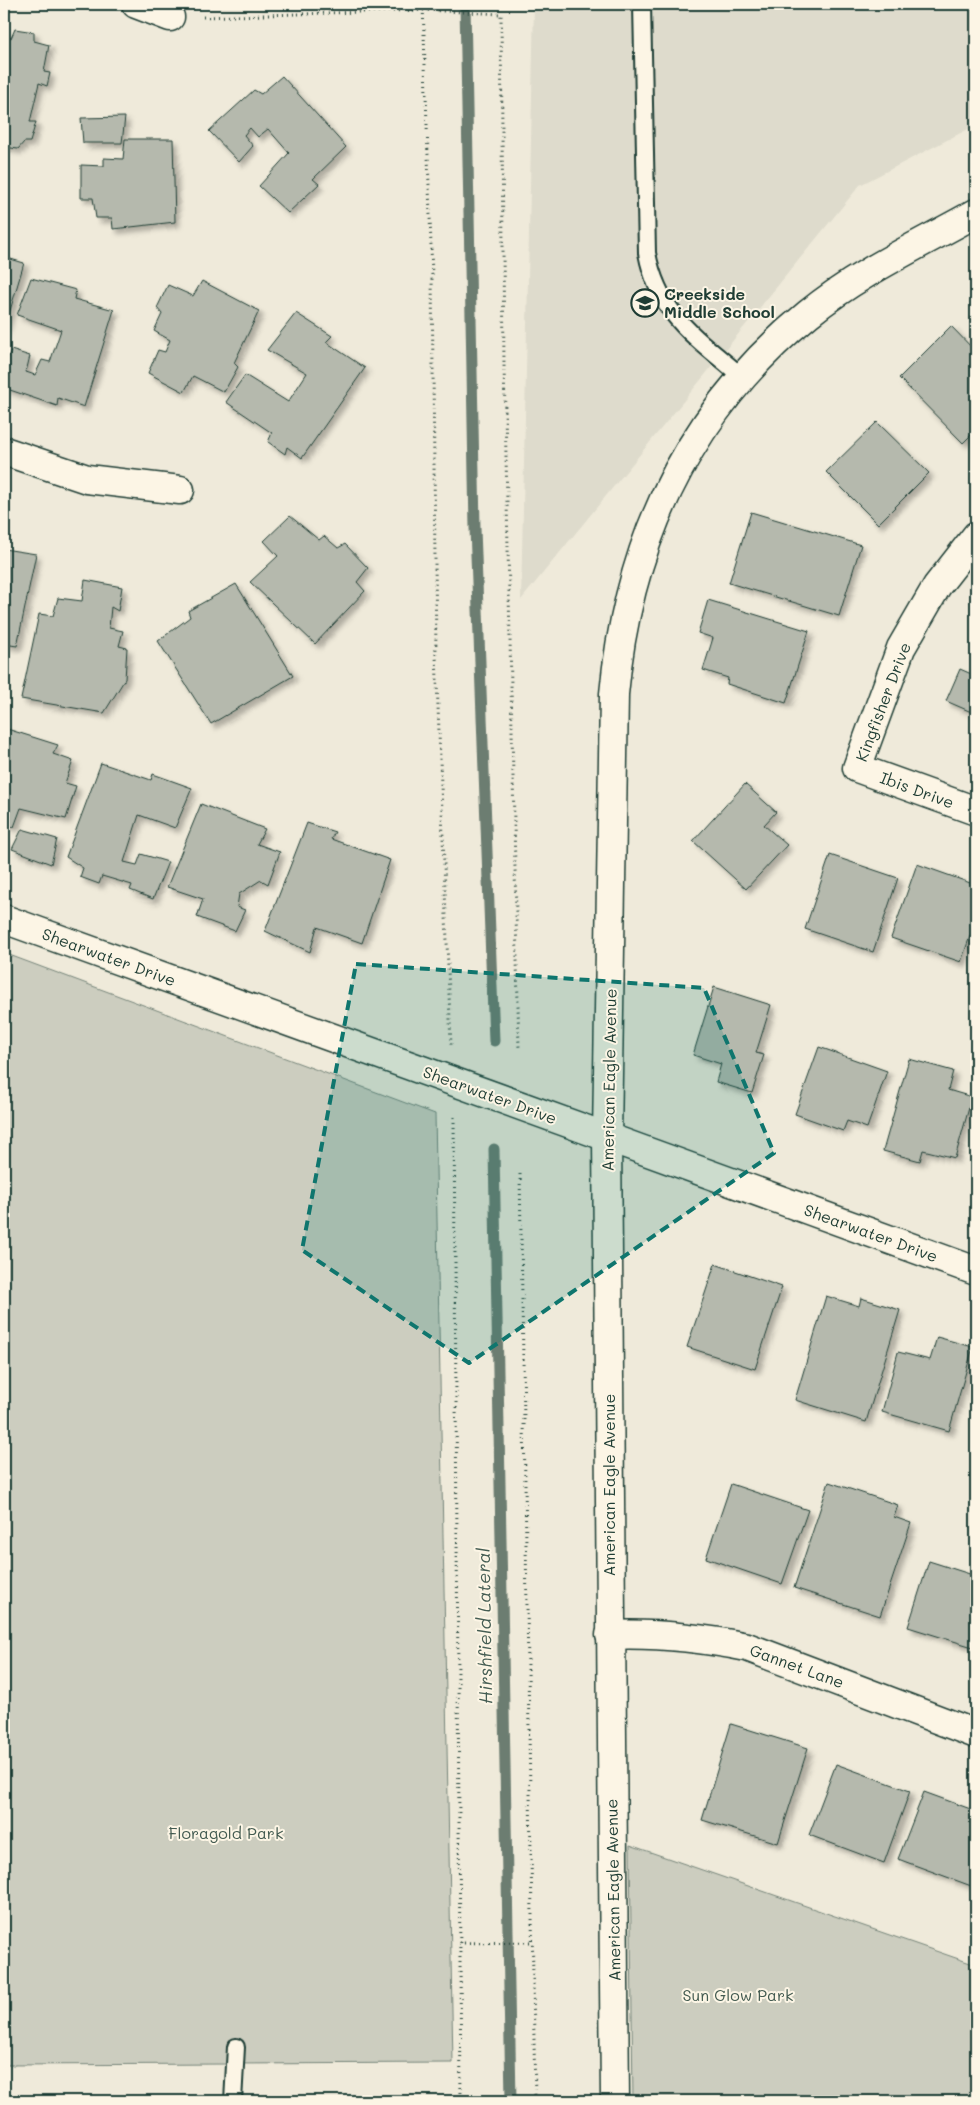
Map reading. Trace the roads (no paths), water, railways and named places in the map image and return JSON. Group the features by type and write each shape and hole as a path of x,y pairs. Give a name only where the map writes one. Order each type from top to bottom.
{"street":[{"path":"136,4 170,18"},
{"name":"American Eagle Avenue","path":"615,2101 607,1137 614,694 618,648 639,559 655,516 677,471 703,427 742,377 768,349 808,314 851,283 976,214"},
{"path":"4,451 87,479 180,490"},
{"name":"Kingfisher Drive","path":"857,768 901,648 937,586 976,536"},
{"name":"Ibis Drive","path":"857,768 976,811"},
{"name":"Shearwater Drive","path":"4,919 976,1271"},
{"name":"Gannet Lane","path":"610,1635 667,1635 708,1639 747,1647 976,1734"}],"lane":[{"path":"642,4 647,253 651,274 668,310 680,323 742,377"},
{"path":"233,2101 236,2047"}],"waterway":[{"path":"465,4 475,528 494,1041"},
{"name":"Hirshfield Lateral","path":"494,1149 511,2101"}],"place":[{"name":"Creekside Middle School","path":"645,303"}],"park label":[{"name":"Floragold Park","path":"226,1833"},
{"name":"Sun Glow Park","path":"738,1995"}]}
